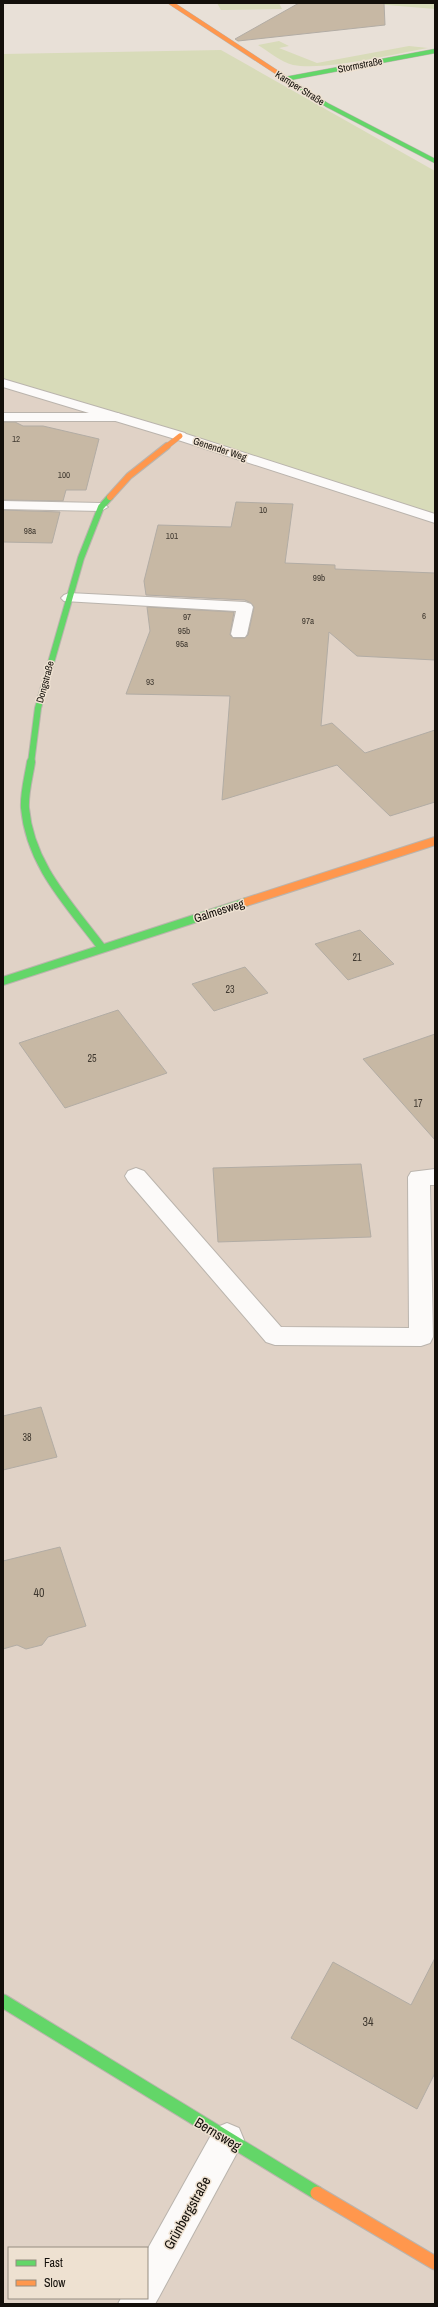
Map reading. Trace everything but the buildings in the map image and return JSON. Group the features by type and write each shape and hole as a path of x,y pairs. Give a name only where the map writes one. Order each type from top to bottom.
{"street":[{"name":"Kamper Straße","path":"171,3 285,79 327,105 435,161"},
{"name":"Stormstraße","path":"285,79 435,51"},
{"name":"Genender Weg","path":"3,383 180,436 435,519"},
{"path":"3,417 118,417"},
{"name":"Dongstraße","path":"102,948 41,865 30,837 25,806 38,708 80,558 101,507 130,476 180,436"},
{"path":"3,505 101,507"},
{"path":"69,598 245,607 239,634"},
{"name":"Galmesweg","path":"3,981 435,841"},
{"path":"136,1176 276,1336 421,1337 419,1177 435,1177"},
{"name":"Bernsweg","path":"3,2000 227,2140 435,2263"},
{"name":"Grünbergstraße","path":"148,2283 227,2140"}],"shaded area":[{"path":"3,383 435,519 435,2304 3,2304"}],"green space":[{"path":"217,3 279,3 282,9 221,10"},
{"path":"363,3 435,3 435,9"},
{"path":"279,41 289,46 279,48 317,63 409,46 428,48 341,64 307,66 288,64 258,45"},
{"path":"221,50 435,171 435,519 3,383 3,54"}],"traffic: fast":[{"path":"285,79 435,51"},
{"path":"287,79 327,105 435,161"},
{"path":"102,948 41,865 30,837 25,806 38,708 81,558 101,507 110,497"},
{"path":"3,981 246,902"},
{"path":"3,2001 317,2193"}],"traffic: slow":[{"path":"171,3 287,79"},
{"path":"110,497 129,476 180,436"},
{"path":"246,902 435,841"},
{"path":"317,2193 435,2263"}]}
